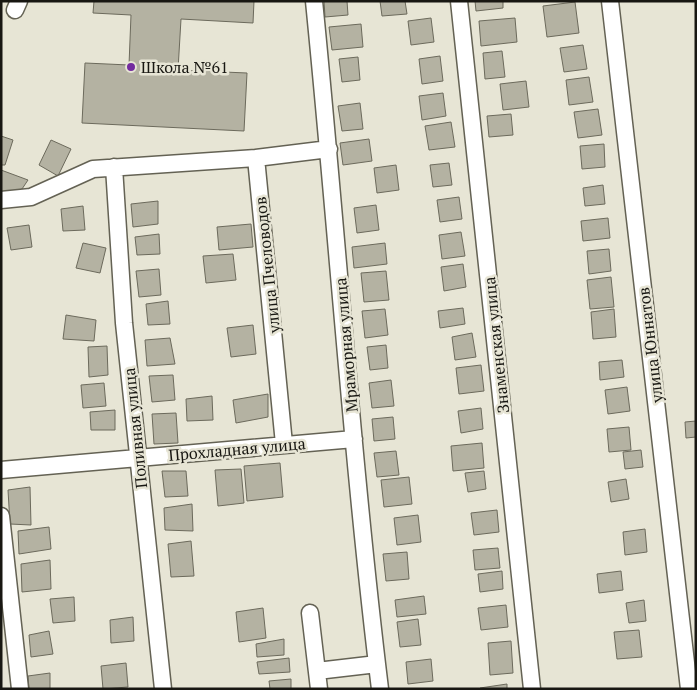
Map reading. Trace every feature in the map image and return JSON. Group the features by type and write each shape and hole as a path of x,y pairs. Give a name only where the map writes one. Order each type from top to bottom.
{"street":[{"name":"Мраморная улица","path":"314,1 354,439 380,689"},
{"name":"Знаменская улица","path":"459,1 532,689"},
{"name":"улица Юннатов","path":"610,1 690,689"},
{"path":"1,200 31,197 93,169 256,158 329,149"},
{"name":"улица Пчеловодов","path":"256,158 284,444"},
{"name":"Поливная улица","path":"114,167 124,323 163,689"},
{"name":"Прохладная улица","path":"1,470 354,439"},
{"path":"1,516 20,689"},
{"path":"310,613 319,689"},
{"path":"317,671 377,664"}],"building":[{"name":"Школа №61","path":"94,1 254,1 253,23 181,19 178,70 247,73 244,131 82,123 85,63 129,65 131,15 93,13"},
{"path":"324,1 347,1 348,15 325,17"},
{"path":"380,1 405,1 407,14 382,16"},
{"path":"475,1 503,1 503,8 476,11"},
{"path":"575,2 579,33 547,37 543,6"},
{"path":"431,18 434,42 411,45 408,21"},
{"path":"515,18 517,42 481,46 479,21"},
{"path":"361,24 363,47 332,50 329,27"},
{"path":"583,45 587,69 564,72 560,48"},
{"path":"502,51 505,77 485,79 483,53"},
{"path":"440,56 443,81 422,84 419,59"},
{"path":"358,57 360,80 342,82 339,59"},
{"path":"589,77 593,102 569,105 566,80"},
{"path":"526,81 529,107 503,110 500,84"},
{"path":"443,93 446,116 422,120 419,96"},
{"path":"360,103 363,129 342,131 338,106"},
{"path":"598,109 602,135 578,138 574,112"},
{"path":"511,114 513,135 489,137 487,116"},
{"path":"451,122 455,147 429,150 425,126"},
{"path":"1,136 13,140 5,165 1,165"},
{"path":"369,139 372,161 343,165 340,143"},
{"path":"51,140 71,149 58,176 39,165"},
{"path":"604,144 605,167 582,169 580,146"},
{"path":"449,163 452,185 433,187 430,165"},
{"path":"396,165 399,190 377,193 374,168"},
{"path":"1,170 28,180 22,189 6,194 1,193"},
{"path":"603,185 605,204 585,206 583,188"},
{"path":"459,197 462,219 440,222 437,200"},
{"path":"158,201 158,224 133,227 131,204"},
{"path":"376,205 379,230 357,233 354,208"},
{"path":"83,206 85,230 63,231 61,209"},
{"path":"608,218 610,238 583,241 581,221"},
{"path":"251,224 253,247 219,250 217,227"},
{"path":"29,225 32,247 11,250 7,228"},
{"path":"461,232 465,256 442,259 439,235"},
{"path":"159,234 160,254 137,255 135,237"},
{"path":"83,243 106,248 100,273 76,268"},
{"path":"385,243 387,264 354,268 352,247"},
{"path":"609,249 611,271 589,274 587,251"},
{"path":"233,254 236,280 206,283 203,256"},
{"path":"463,264 466,287 444,291 441,267"},
{"path":"159,269 161,295 139,297 136,271"},
{"path":"386,271 389,300 364,302 361,273"},
{"path":"611,277 614,307 590,309 587,280"},
{"path":"168,301 170,324 148,325 146,304"},
{"path":"463,308 465,324 440,328 438,311"},
{"path":"385,309 388,335 365,338 362,311"},
{"path":"614,309 616,337 593,339 591,312"},
{"path":"66,315 96,320 94,341 63,339"},
{"path":"253,325 256,354 231,357 227,328"},
{"path":"472,333 476,357 455,360 452,337"},
{"path":"170,338 175,364 147,366 145,340"},
{"path":"386,345 388,368 370,370 367,347"},
{"path":"107,346 108,375 89,377 88,347"},
{"path":"622,360 624,377 600,380 599,362"},
{"path":"481,365 484,391 459,394 456,368"},
{"path":"173,375 175,400 152,402 149,376"},
{"path":"391,380 394,406 372,408 369,383"},
{"path":"104,383 106,406 83,408 81,385"},
{"path":"627,387 630,411 608,414 605,390"},
{"path":"268,394 268,417 236,423 233,400"},
{"path":"212,396 213,420 187,421 186,399"},
{"path":"481,408 483,429 461,433 458,411"},
{"path":"115,410 115,430 91,430 90,412"},
{"path":"176,413 178,443 154,444 152,414"},
{"path":"393,417 395,439 374,441 372,419"},
{"path":"696,421 696,437 686,438 685,422"},
{"path":"629,427 631,450 609,452 607,429"},
{"path":"482,443 484,468 453,471 451,446"},
{"path":"641,450 643,467 625,469 623,452"},
{"path":"396,451 399,475 377,477 374,453"},
{"path":"280,463 283,497 247,501 244,466"},
{"path":"241,469 244,503 218,506 215,470"},
{"path":"162,471 186,471 188,496 165,497"},
{"path":"484,471 486,489 468,492 465,473"},
{"path":"409,477 412,504 384,507 381,480"},
{"path":"626,479 629,499 611,502 608,482"},
{"path":"30,487 31,525 10,524 8,490"},
{"path":"192,504 193,531 165,530 164,508"},
{"path":"497,510 499,532 474,535 471,513"},
{"path":"418,515 421,542 397,545 394,518"},
{"path":"49,527 51,549 19,554 18,531"},
{"path":"645,529 647,552 625,555 623,532"},
{"path":"191,541 194,576 171,577 168,544"},
{"path":"498,548 500,568 475,570 473,550"},
{"path":"407,552 409,579 386,581 383,554"},
{"path":"50,560 51,589 22,592 21,564"},
{"path":"502,571 503,589 480,592 478,574"},
{"path":"621,571 623,590 599,593 597,574"},
{"path":"424,596 426,614 397,617 395,600"},
{"path":"74,597 75,621 53,623 50,599"},
{"path":"644,600 646,621 629,623 626,603"},
{"path":"506,605 508,627 481,630 478,608"},
{"path":"263,608 266,638 239,642 236,612"},
{"path":"133,617 134,641 111,643 110,620"},
{"path":"418,619 421,645 400,647 397,622"},
{"path":"639,630 642,657 617,659 614,632"},
{"path":"49,631 53,654 31,657 29,635"},
{"path":"284,639 284,655 257,657 256,644"},
{"path":"511,641 513,673 490,675 488,643"},
{"path":"289,658 290,672 259,674 257,662"},
{"path":"431,659 433,681 408,684 406,662"},
{"path":"126,663 128,687 103,689 101,666"},
{"path":"50,673 50,689 29,689 28,676"},
{"path":"291,679 291,689 270,689 269,681"},
{"path":"507,684 507,689 480,689 480,688"}],"place":[{"name":"Школа №61","path":"131,67"}]}
